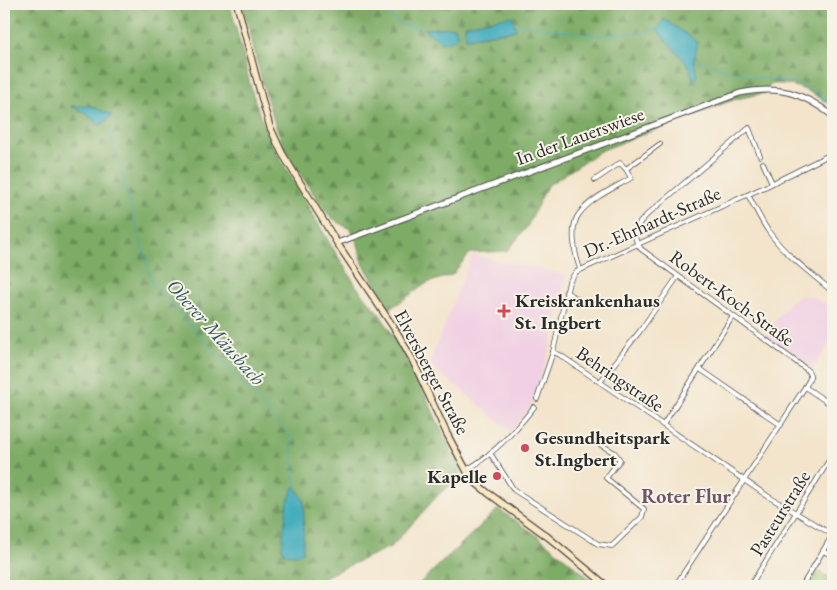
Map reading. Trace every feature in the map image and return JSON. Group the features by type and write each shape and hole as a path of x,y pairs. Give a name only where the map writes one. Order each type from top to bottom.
{"main road":[{"name":"Elversberger Straße","path":"236,4 270,127 282,153 412,359 466,470 476,484 488,494 548,537 608,586"}],"street":[{"name":"In der Lauerswiese","path":"337,242 740,93 763,89 788,91 807,97 833,116"},
{"path":"638,244 635,233 636,227 642,220 749,128 760,156"},
{"path":"626,169 660,144"},
{"name":"Dr.-Ehrhardt-Straße","path":"537,399 553,352 566,292 572,275 580,268 748,194 833,153"},
{"path":"580,268 574,243 579,214 599,198 631,178 620,163 595,180"},
{"path":"763,163 772,183"},
{"path":"748,194 767,229 778,243 833,292"},
{"name":"Robert-Koch-Straße","path":"638,244 678,276 806,369 811,374 811,377 805,387"},
{"path":"600,382 640,331 678,276"},
{"path":"566,292 584,303"},
{"path":"663,425 733,316"},
{"name":"Behringstraße","path":"553,352 795,513 833,534"},
{"path":"700,369 781,425"},
{"path":"676,586 805,387 833,406"},
{"path":"466,470 515,430 534,406"},
{"path":"490,452 514,490 598,544 612,546 642,517 644,509 606,478 620,460 615,453 602,445"},
{"name":"Pasteurstraße","path":"750,586 833,454"},
{"path":"802,586 833,534"},
{"path":"824,551 833,556"}],"shaded area":[{"name":"Kreiskrankenhaus St. Ingbert","path":"472,255 566,275 550,348 532,404 511,431 429,364"},
{"path":"808,295 833,308 833,339 812,369 765,336 789,302 797,297"}],"green space":[{"path":"4,4 230,4 251,88 260,116 273,146 357,287 381,316 401,349 421,386 463,476 440,493 392,546 324,577 330,586 4,586","holes":["91,106 111,115 100,126 84,112 72,107"]},
{"path":"242,4 833,4 833,107 811,93 797,87 771,84 765,93 736,99 600,151 547,186 527,227 507,251 470,253 452,275 427,283 390,309 361,260 359,247 351,229 332,218 323,208 286,150 270,110","holes":["465,25 515,30 467,38","455,27 458,38 425,29"]},
{"path":"498,509 538,536 599,586 417,586"},
{"path":"817,571 833,579 833,586 809,586"}],"water":[{"path":"512,16 516,30 466,38 465,25"},
{"path":"664,19 698,42 694,60 697,77 693,79 689,66 657,30"},
{"path":"455,27 458,38 442,43 424,29"},
{"path":"71,106 91,106 112,115 100,126 84,112"},
{"path":"294,487 296,487 304,501 303,552 299,554 285,554 282,548 287,504"}],"waterway":[{"path":"373,4 376,9 384,10 399,24 425,29"},
{"path":"513,23 599,36 658,30"},
{"path":"457,33 465,32"},
{"path":"694,60 753,77 798,83 832,103"},
{"name":"Oberer Mäusbach","path":"109,129 152,282 290,436 296,487"}],"place":[{"name":"Kreiskrankenhaus St. Ingbert","path":"504,311"},
{"name":"Gesundheitspark St.Ingbert","path":"525,448"},
{"name":"Kapelle","path":"497,476"}],"district":[{"name":"Roter Flur","path":"686,496"}]}
